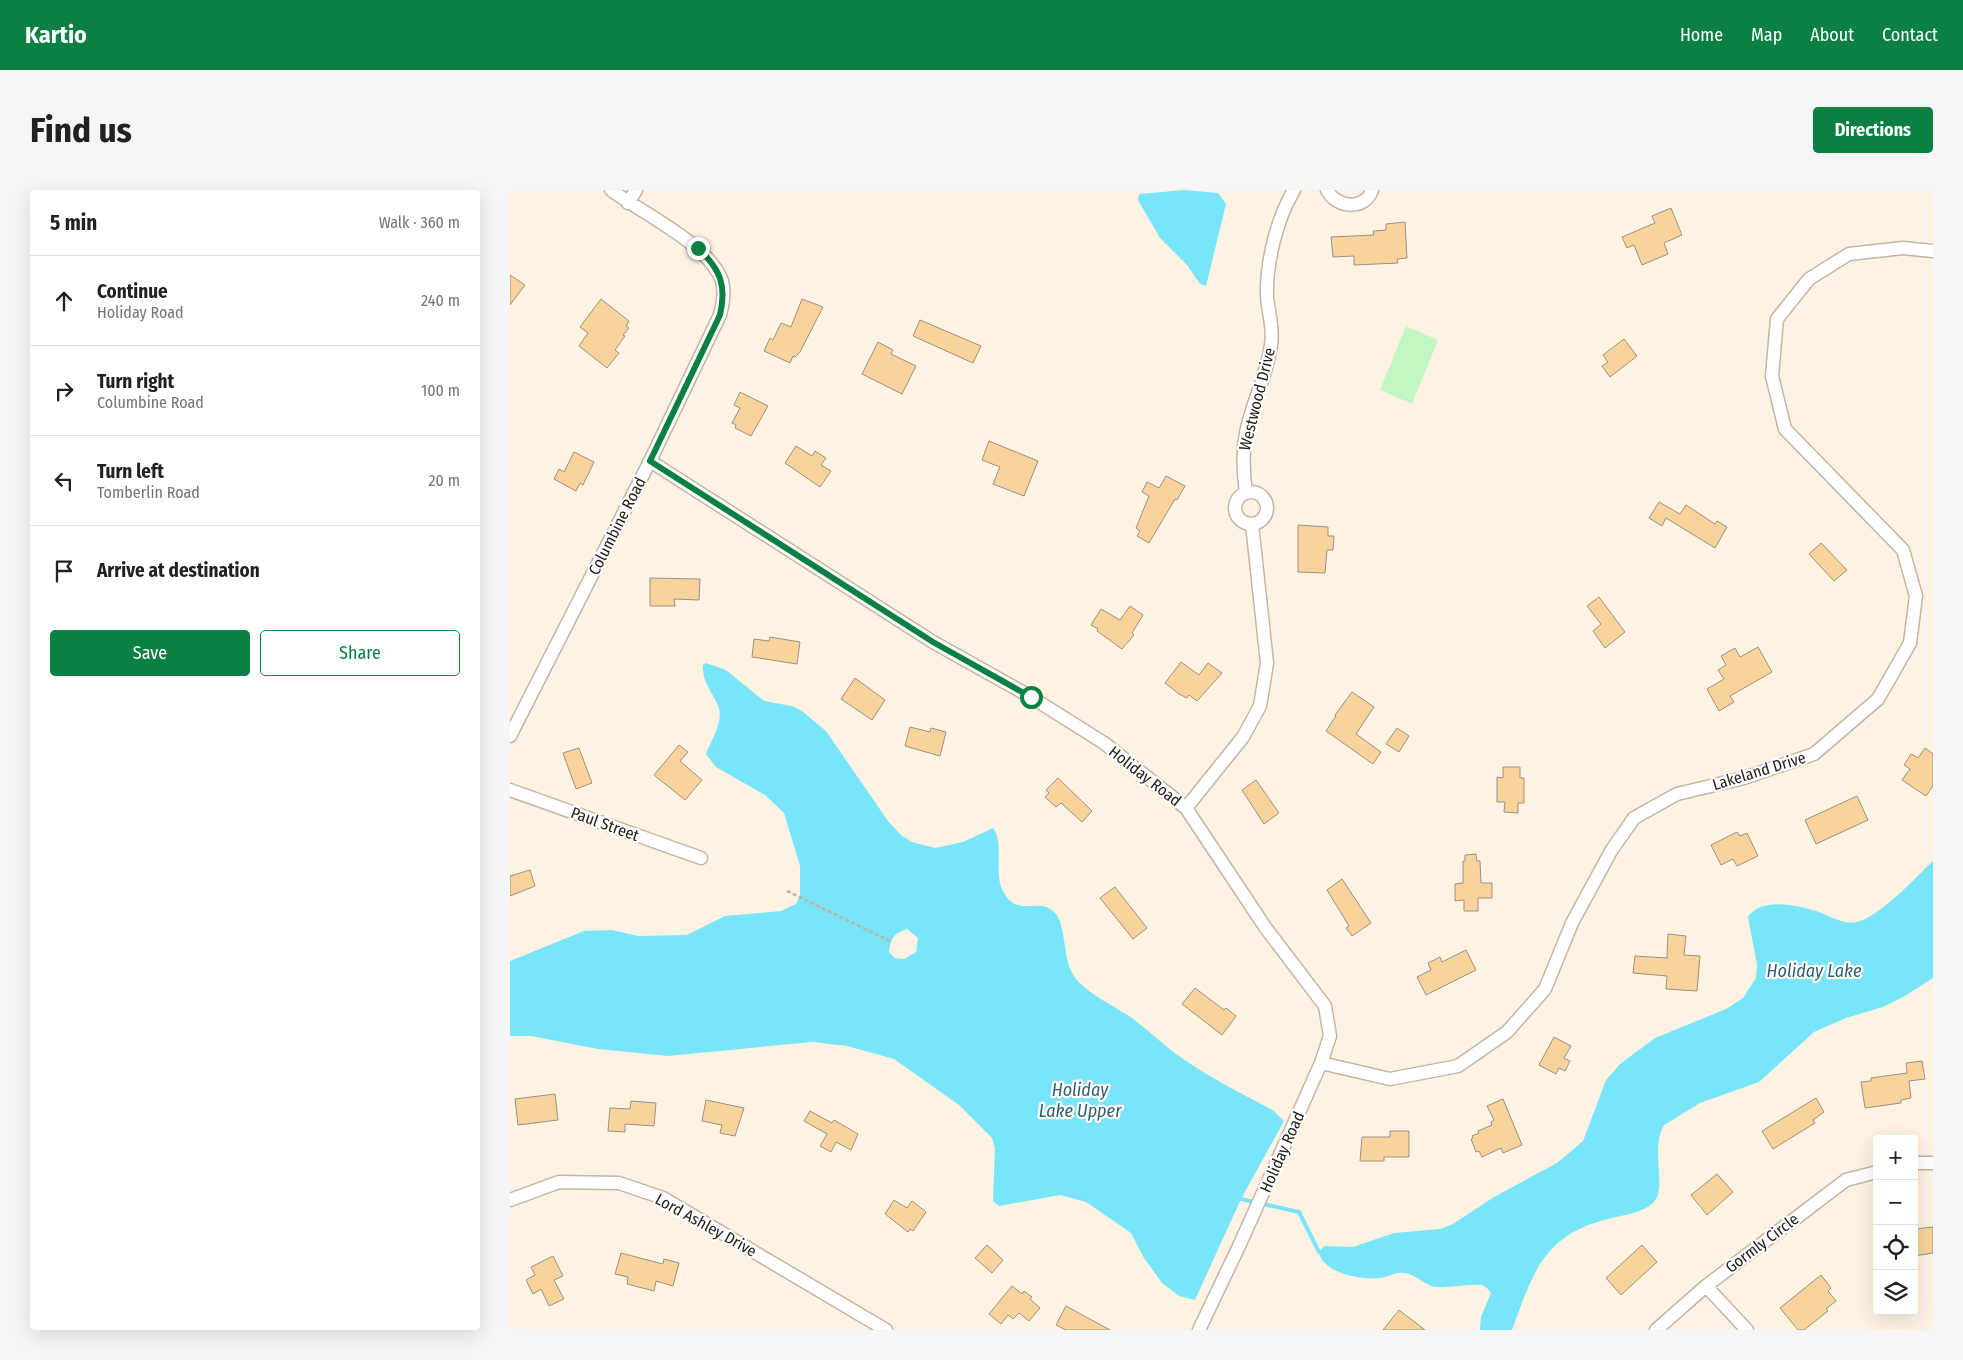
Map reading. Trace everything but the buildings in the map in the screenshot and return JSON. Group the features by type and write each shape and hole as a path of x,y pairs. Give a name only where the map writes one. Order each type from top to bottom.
{"street":[{"path":"611,190 628,203 636,190"},
{"name":"Westwood Drive","path":"1246,493 1242,469 1246,431 1271,347 1272,322 1267,284 1275,235 1282,210 1294,190"},
{"path":"1328,190 1338,202 1350,206 1362,202 1372,190"},
{"name":"Columbine Road","path":"510,736 650,461 720,315 724,300 722,284 712,262 698,248 628,203"},
{"name":"Lakeland Drive","path":"1321,1063 1390,1079 1458,1066 1508,1032 1545,989 1572,923 1611,851 1634,818 1677,794 1744,778 1814,754 1878,699 1910,643 1916,596 1904,550 1785,429 1772,376 1777,318 1809,278 1849,254 1903,248 1933,251"},
{"name":"Holiday Road","path":"650,461 933,642 1031,697 1104,743 1186,808 1265,928 1325,1006 1330,1036 1321,1063 1240,1244 1199,1330"},
{"path":"1251,492 1261,496 1267,505 1262,520 1252,524 1239,518 1235,509 1238,499 1246,493 1251,492"},
{"path":"1186,808 1243,737 1260,706 1267,663 1252,524"},
{"name":"Paul Street","path":"510,790 701,858"},
{"path":"1918,1163 1933,1163"},
{"name":"Gormly Circle","path":"1656,1330 1706,1286 1846,1180 1873,1173"},
{"name":"Lord Ashley Drive","path":"510,1200 559,1182 619,1183 646,1192 663,1198 886,1330"},
{"path":"1706,1286 1747,1330"}],"path":[{"path":"787,890 892,942"}],"green space":[{"path":"1406,326 1438,340 1412,404 1380,390"}],"water":[{"path":"1185,190 1218,193 1226,204 1206,286 1200,284 1187,265 1160,238 1138,200 1139,194"},
{"name":"Holiday Lake Upper","path":"706,663 726,670 764,701 792,706 802,711 826,731 888,821 902,836 912,842 935,848 963,842 993,828 998,842 999,876 1003,891 1015,904 1021,906 1041,906 1054,912 1061,925 1070,969 1079,982 1085,988 1132,1018 1187,1062 1274,1111 1284,1121 1241,1199 1195,1300 1179,1296 1162,1283 1144,1258 1131,1233 1086,1202 1060,1195 999,1206 993,1201 995,1148 992,1138 959,1105 894,1059 847,1046 812,1042 668,1056 598,1049 531,1036 510,1036 510,961 584,931 612,930 638,936 687,935 725,916 781,911 796,904 800,895 800,866 784,813 765,795 716,767 706,754 718,726 720,714 717,703 704,678 703,665","holes":["907,929 918,938 916,952 904,959 895,958 889,952 896,934"]},
{"name":"Holiday Lake","path":"1933,861 1933,978 1905,996 1883,1007 1846,1018 1814,1032 1759,1082 1700,1103 1664,1125 1658,1145 1659,1187 1658,1195 1654,1202 1639,1211 1586,1226 1569,1235 1555,1246 1534,1274 1512,1330 1480,1330 1481,1317 1491,1293 1482,1285 1436,1287 1428,1285 1413,1275 1401,1273 1381,1278 1362,1278 1343,1274 1327,1265 1322,1259 1319,1252 1324,1246 1353,1247 1394,1233 1440,1229 1453,1224 1494,1197 1557,1163 1583,1141 1606,1080 1620,1064 1655,1038 1726,1009 1743,998 1756,978 1757,965 1748,917 1754,911 1770,905 1789,905 1816,911 1841,921 1856,922 1865,919 1886,905"}],"waterway":[{"path":"1238,1196 1241,1199 1299,1212 1319,1252 1323,1252"}],"route":[{"path":"698,248 712,262 722,282 724,300 720,315 705,348 650,461 933,642 1031,697"}]}
